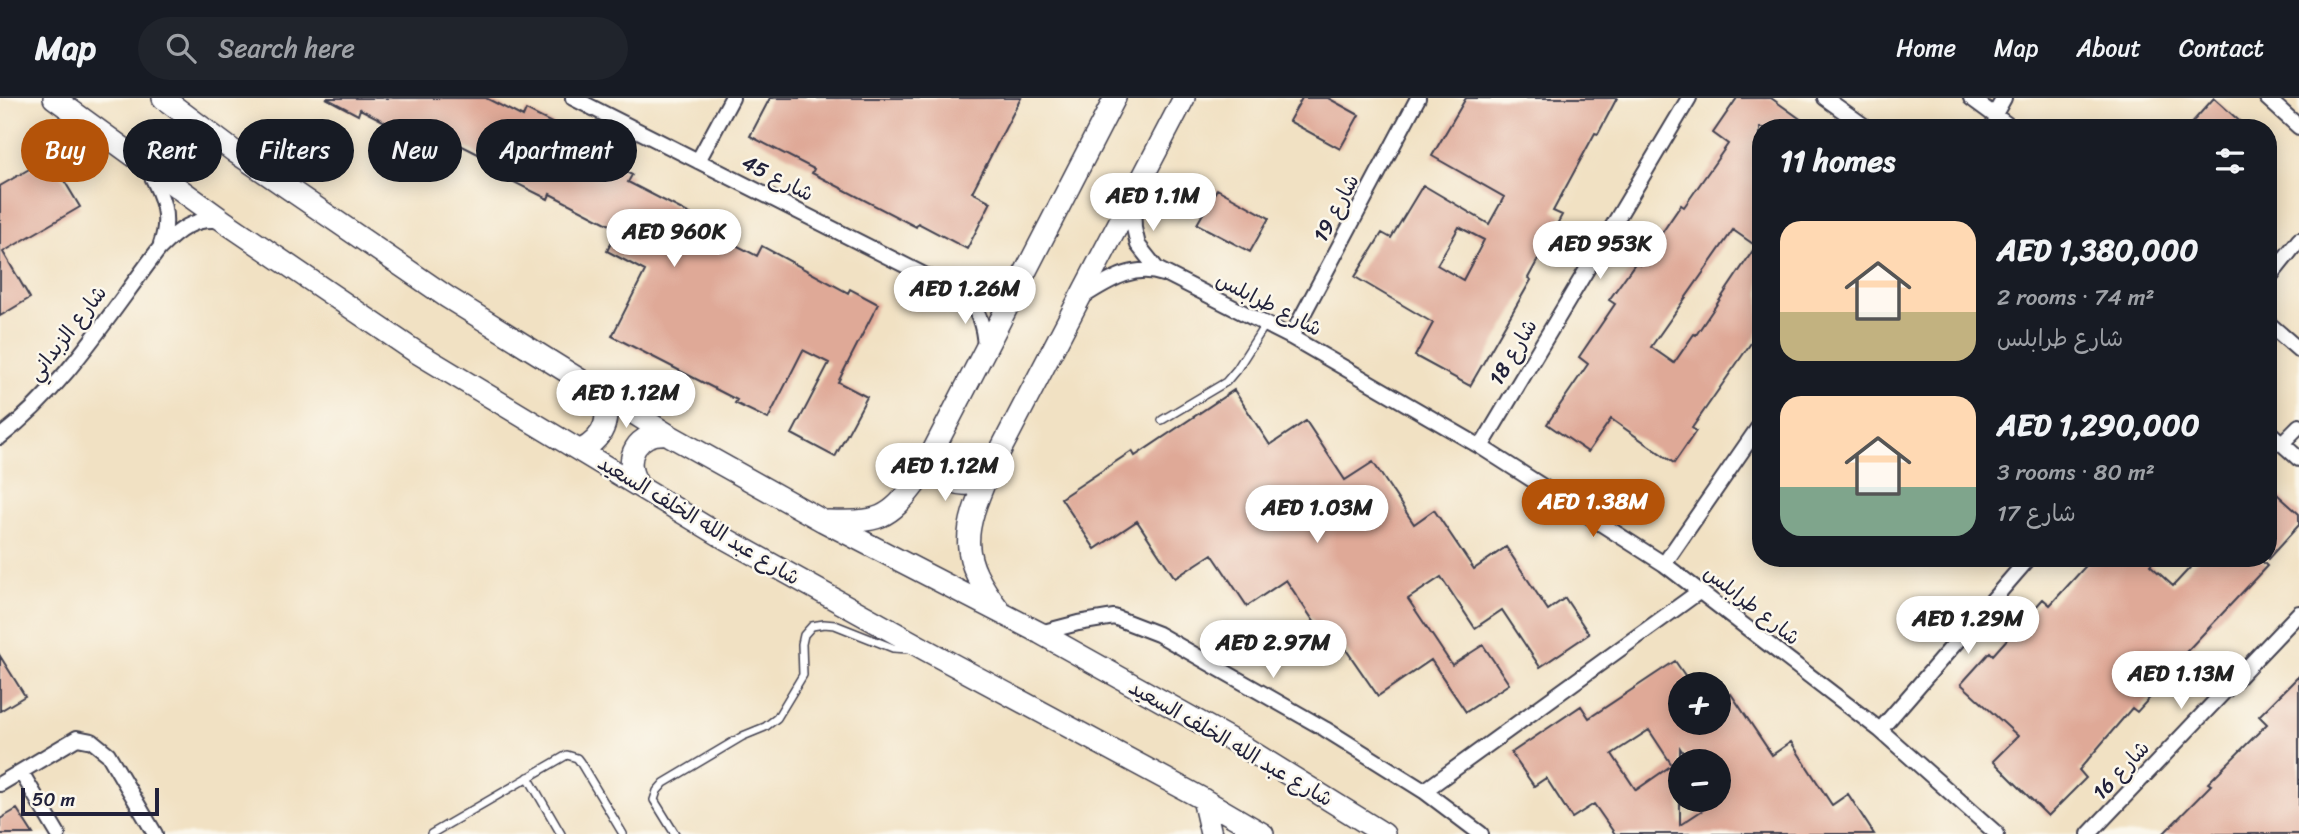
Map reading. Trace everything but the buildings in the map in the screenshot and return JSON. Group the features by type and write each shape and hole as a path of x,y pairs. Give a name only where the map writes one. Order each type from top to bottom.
{"main road":[{"name":"شارع عبد الله الخلف السعيد","path":"54,98 123,149"},
{"name":"شارع عبد الله الخلف السعيد","path":"163,98 235,152 447,297 667,434 1244,747 1384,834"},
{"path":"823,521 870,521 890,513 918,480 1115,98"},
{"path":"1003,615 974,572 968,552 969,528 975,506 1184,98"},
{"name":"شارع عبد الله الخلف السعيد","path":"169,182 416,352 726,538 1263,834"},
{"path":"581,450 592,444 606,425 604,401 597,391"},
{"path":"636,483 630,466 634,448 649,436 667,434"},
{"path":"931,457 935,468 953,483 976,484 987,478"},
{"path":"1203,799 1210,834"}],"street":[{"name":"شارع 45","path":"573,98 964,295 978,299 996,296 1019,282"},
{"path":"698,161 732,98"},
{"name":"شارع 19","path":"1291,337 1418,98"},
{"name":"شارع 18","path":"1481,447 1689,98"},
{"path":"1971,98 2001,119"},
{"path":"1995,114 2004,98"},
{"path":"2267,98 2299,127"},
{"path":"1833,100 1856,119"},
{"name":"شارع الزبداني","path":"155,182 166,214 165,232 159,249"},
{"name":"شارع طرابلس","path":"1133,195 1134,228 1138,245 1157,269 1168,276"},
{"name":"شارع الزبداني","path":"0,437 22,420 64,374 159,249 183,228 198,220 225,222"},
{"path":"2277,268 2299,240"},
{"name":"شارع طرابلس","path":"1079,299 1117,277 1137,270 1155,271 1291,337 1481,447 1664,564 1880,730 1997,834"},
{"path":"964,295 982,320 985,348"},
{"path":"2277,331 2299,350"},
{"path":"2283,442 2299,426"},
{"path":"1664,564 1752,437"},
{"path":"2277,438 2299,459"},
{"path":"1880,730 2021,567"},
{"path":"1424,791 1700,591"},
{"name":"شارع 16","path":"2089,834 2299,613"},
{"path":"1040,634 1078,622 1114,617 1157,634 1325,729 1424,791 1481,834"},
{"path":"0,784 77,738 92,741 107,754 155,834"},
{"path":"21,772 58,834"}],"lane":[{"path":"1162,420 1226,382 1265,324"},
{"path":"675,834 654,800 657,791 664,783 777,718 803,675 802,644 804,635 812,626 835,625 894,648 926,650"},
{"path":"431,834 567,755 577,758 623,834"},
{"path":"528,777 561,834"}]}
